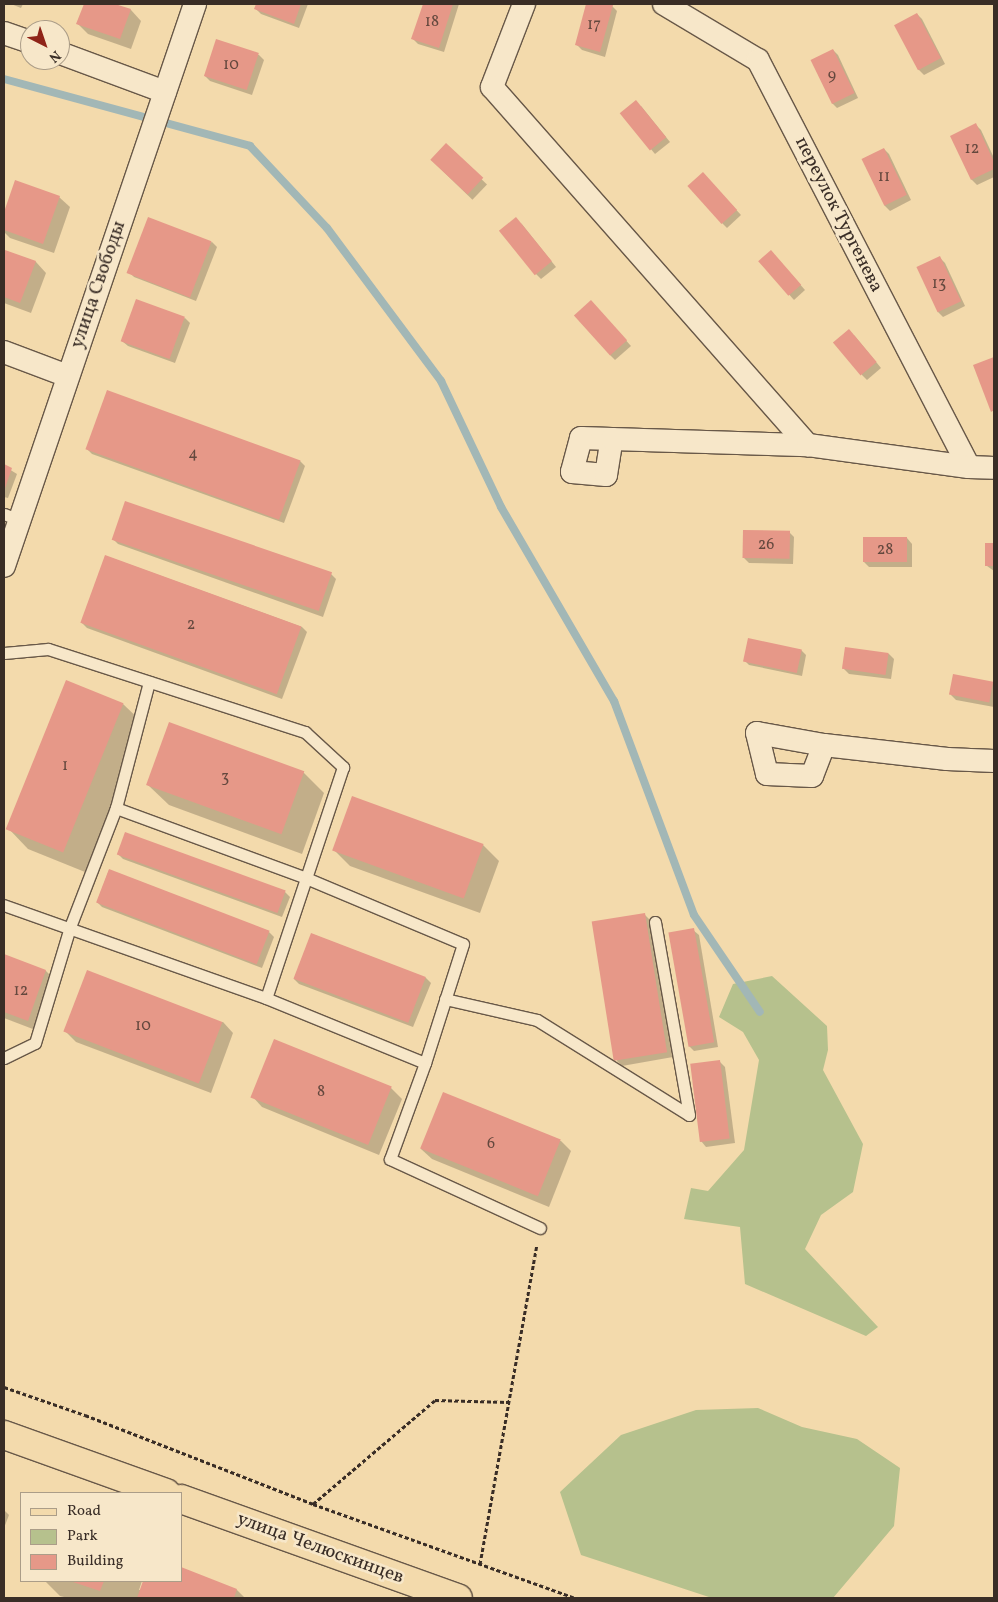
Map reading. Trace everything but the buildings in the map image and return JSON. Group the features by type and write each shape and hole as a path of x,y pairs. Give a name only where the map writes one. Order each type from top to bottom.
{"main road":[{"path":"4,1435 163,1492"},
{"name":"улица Челюскинцев","path":"182,1499 458,1598"}],"street":[{"name":"улица Свободы","path":"4,566 12,517 68,376 195,4"},
{"path":"524,4 492,87 808,445"},
{"name":"переулок Тургенева","path":"664,4 758,60 969,467"},
{"path":"4,33 20,39"},
{"path":"70,57 165,92"},
{"path":"4,352 68,376"},
{"path":"612,439 808,445 969,467 994,468"},
{"path":"824,745 947,759 994,761"}],"lane":[{"path":"4,653 48,649 305,732 343,767 266,998"},
{"path":"4,1058 35,1043 70,927 116,808 148,682"},
{"path":"116,808 306,878 463,944 425,1062 390,1159 540,1228"},
{"path":"4,905 266,998 425,1062"},
{"path":"446,999 537,1020 689,1115 655,922"}],"path":[{"path":"480,1564 540,1228"},
{"path":"4,1387 85,1415 313,1504 576,1598"},
{"path":"313,1504 435,1400 508,1402"}],"green space":[{"path":"772,976 827,1026 828,1050 823,1070 863,1144 853,1192 821,1215 805,1249 878,1327 866,1336 745,1284 740,1227 684,1219 691,1188 708,1191 744,1150 759,1060 743,1032 719,1017 733,984"},
{"path":"758,1408 802,1427 857,1439 900,1468 894,1526 833,1598 712,1598 581,1555 560,1492 621,1435 696,1410"}],"waterway":[{"path":"4,79 250,146 327,228 441,381 501,507 614,701 694,915 760,1012"}]}
